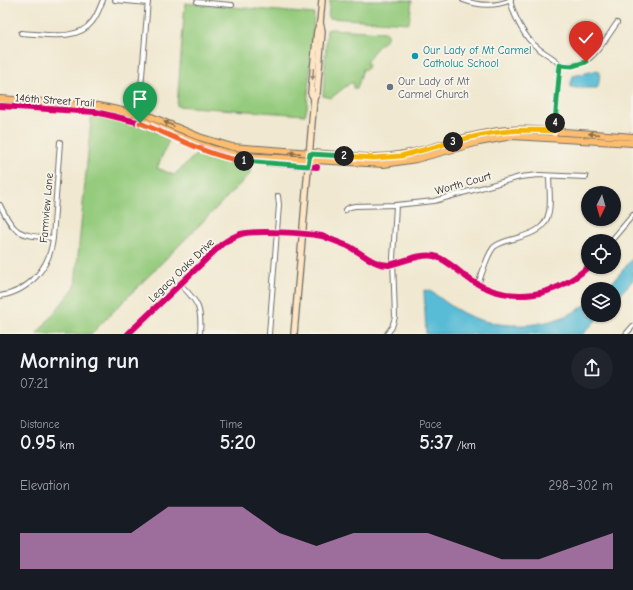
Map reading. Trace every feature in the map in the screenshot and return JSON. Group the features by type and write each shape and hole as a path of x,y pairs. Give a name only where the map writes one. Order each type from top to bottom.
{"main road":[{"path":"0,99 99,106 136,114 140,119 197,144 218,151 245,156 309,157 367,164 395,163 416,160 497,138 554,135 633,137"},
{"path":"554,135 633,143"}],"street":[{"path":"22,33 67,36 78,33 87,28 94,21 103,0"},
{"path":"115,0 148,2 140,101 136,114"},
{"path":"294,334 314,98 311,93 317,31 320,23 322,0"},
{"path":"463,0 475,4 486,5 510,0 522,28 533,43 555,59 560,65 554,135"},
{"path":"197,2 232,5"},
{"path":"560,65 572,66 586,62 594,55 617,23"},
{"name":"Farmview Lane","path":"0,296 10,294 31,282 40,273 50,254 53,238 60,142"},
{"name":"Worth Court","path":"345,210 355,206 396,206 434,201 512,178 530,175 586,177"},
{"path":"478,284 493,249 499,244 536,231 544,224 549,210 549,176"},
{"path":"269,334 280,205 278,196"},
{"path":"0,205 10,224 17,231 26,235 53,238"},
{"path":"387,334 392,328 395,317 393,264 396,206"},
{"path":"617,234 633,216"},
{"name":"Legacy Oaks Drive","path":"128,334 181,285 222,244 233,237 248,233 303,234 321,236 349,246 379,264 393,264"},
{"path":"393,264 425,255 434,256 478,284 504,294 544,293 564,285 581,273"},
{"path":"181,285 196,301 200,310 200,334"},
{"path":"626,334 633,326"}],"green space":[{"path":"330,0 412,1 409,23 328,18"},
{"path":"185,3 314,14 307,108 305,115 177,106"},
{"path":"327,30 385,32 388,34 385,41 373,52 366,63 369,64 366,70 363,69 357,88 353,88 354,83 350,83 331,98 323,96"},
{"path":"92,111 103,112 132,121 170,138 157,168 174,175 201,150 250,165 250,174 91,334 37,334 75,287"}],"water":[{"path":"598,70 600,74 597,88 571,87 573,76"},
{"path":"633,258 633,280 621,293 621,282 613,282 621,274"},
{"path":"424,290 430,291 463,313 494,323 527,325 544,323 575,312 581,308 581,322 594,322 583,334 426,334"}],"cycle path":[{"name":"146th Street Trail","path":"0,106 96,112 141,123 193,146 233,159 317,167"},
{"path":"128,334 222,244 236,236 248,233 281,232 322,236 348,246 373,261 389,265 412,258 429,255 434,256 444,260 472,281 487,289 518,295 547,291 562,285 581,272"}],"place":[{"name":"Our Lady of Mt Carmel Catholuc School","path":"415,56"},
{"name":"Our Lady of Mt Carmel Church","path":"390,87"}],"route":[{"path":"140,123 193,146 238,160 308,166 310,154 374,158 401,156 478,135 500,131 526,129 554,131 560,65 572,66 586,62"}]}
